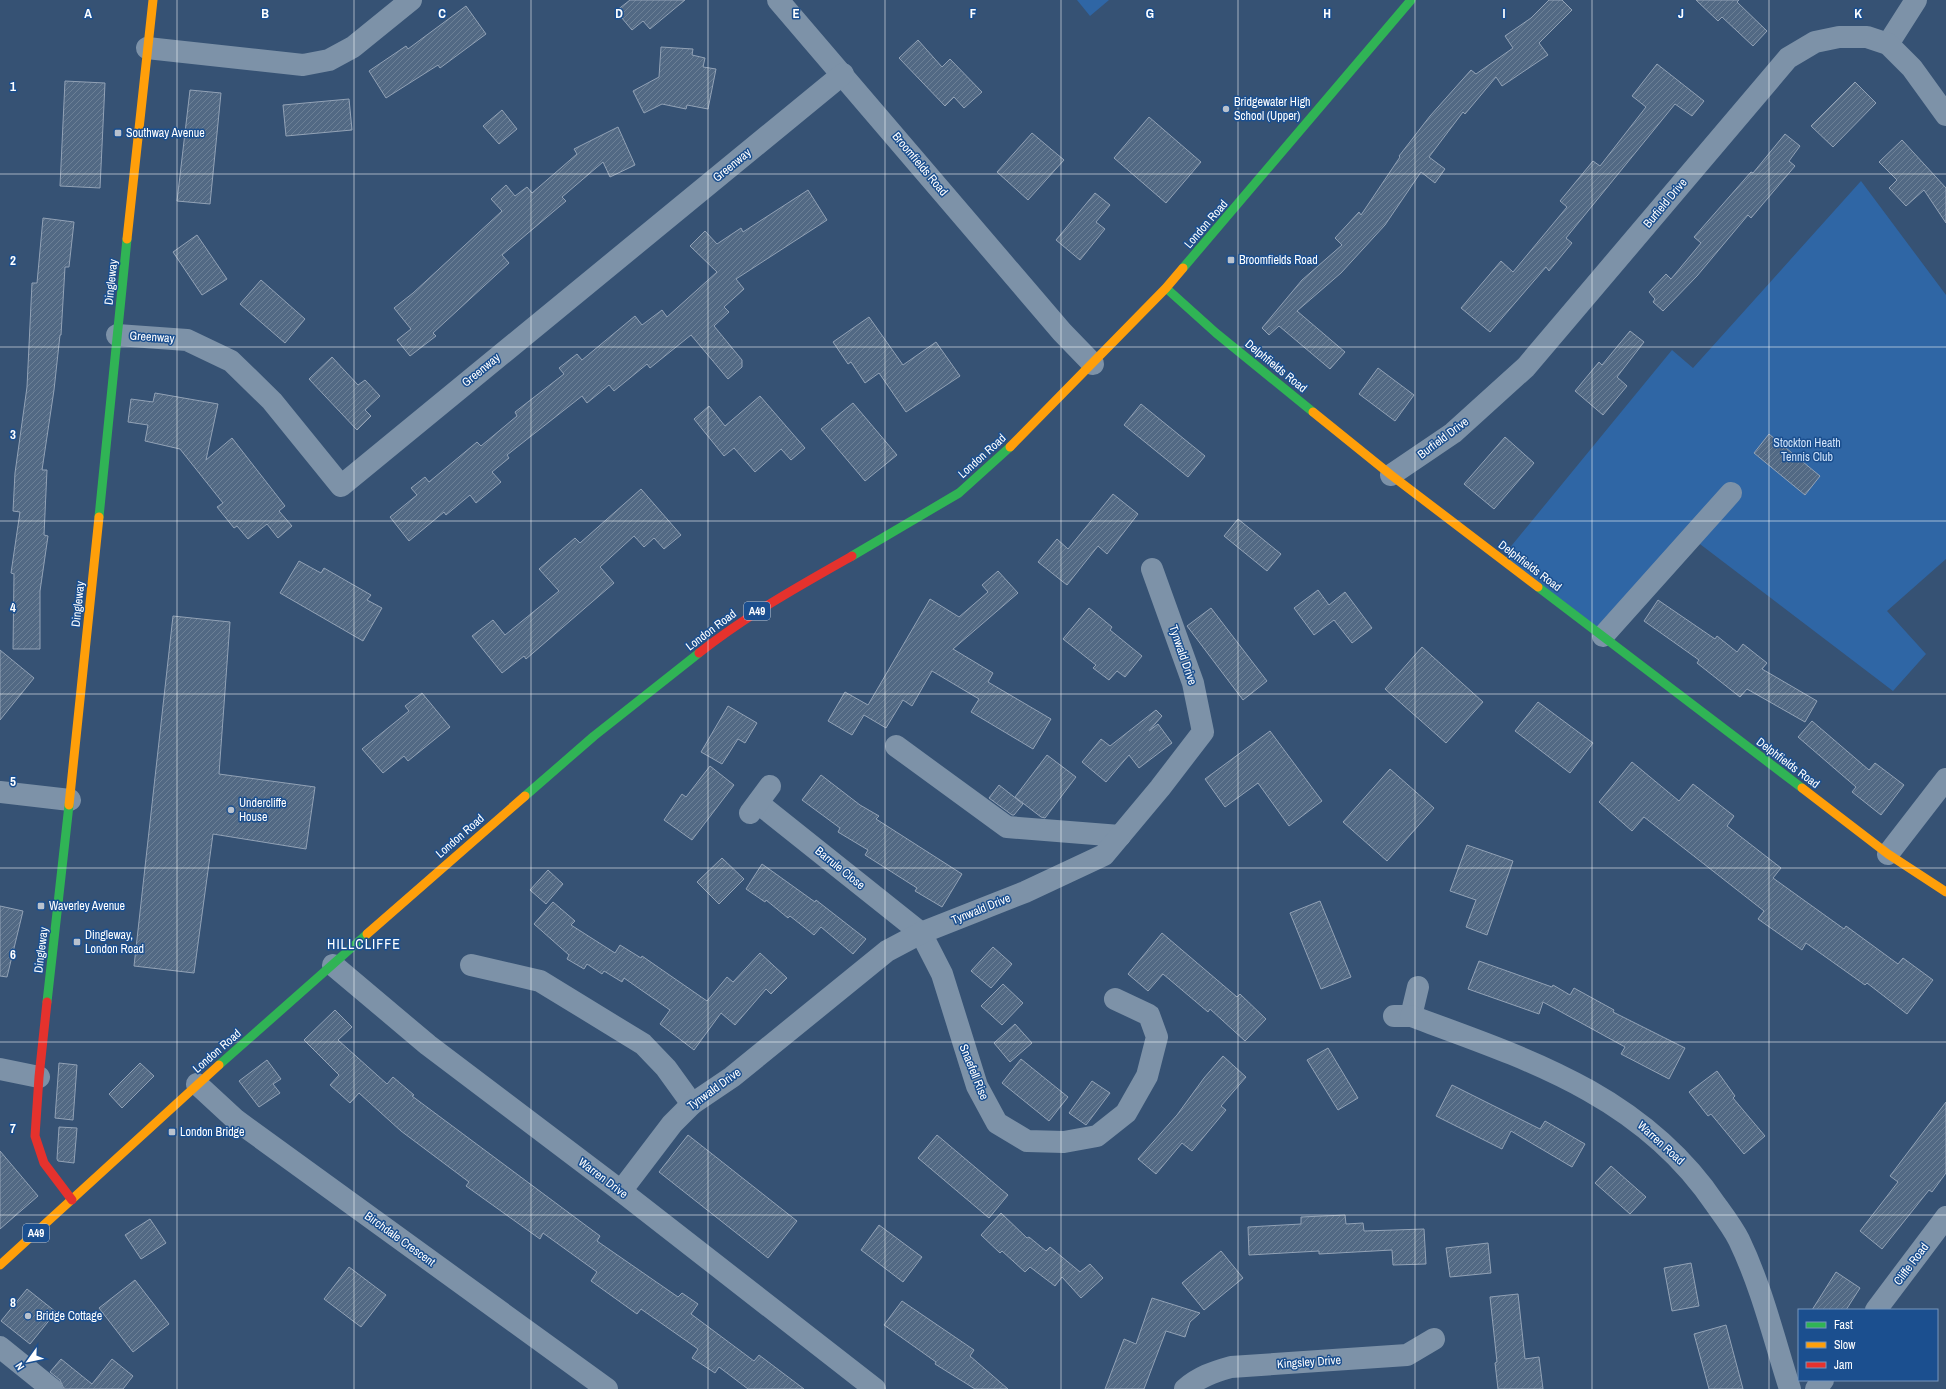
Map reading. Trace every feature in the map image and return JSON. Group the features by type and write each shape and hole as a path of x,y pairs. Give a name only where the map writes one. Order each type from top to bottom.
{"main road":[{"name":"Dingleway","path":"72,1200 44,1163 35,1136 39,1076 70,800 117,335 153,0"},
{"name":"London Road","path":"0,1265 197,1084 332,964 594,736 727,631 757,611 959,493 1023,435 1166,288 1411,0"},
{"name":"Delphfields Road","path":"1166,288 1216,333 1391,475 1888,854"},
{"path":"1888,854 1946,892"}],"street":[{"path":"147,48 303,65 329,60 353,47 410,0"},
{"name":"Broomfields Road","path":"778,0 843,74 1062,332 1093,364"},
{"path":"1888,44 1916,0"},
{"name":"Burfield Drive","path":"1391,475 1453,433 1526,366 1788,58 1815,42 1839,37 1867,37 1888,44 1912,68 1946,115"},
{"name":"Greenway","path":"117,335 187,340 231,361 272,401 341,486 843,74"},
{"path":"1603,636 1731,493"},
{"name":"Tynwald Drive","path":"621,1191 672,1124 692,1104 732,1077 887,952 922,933 1025,892 1104,855 1160,788 1203,732 1193,683 1152,569"},
{"path":"896,746 1007,827 1120,836"},
{"path":"1888,854 1946,779"},
{"path":"0,792 70,800"},
{"name":"Barrule Close","path":"760,801 922,933"},
{"name":"Snaefell Rise","path":"922,933 942,974 977,1086 997,1123 1027,1141 1064,1142 1097,1136 1126,1113 1147,1076 1157,1037 1149,1015 1115,1000"},
{"name":"Warren Drive","path":"332,964 428,1045 621,1191 875,1389"},
{"path":"471,965 540,980 643,1044 666,1068 692,1104"},
{"name":"Warren Road","path":"1418,987 1402,1016 1522,1057 1553,1071 1590,1090 1627,1114 1651,1132 1674,1153 1709,1194 1738,1238 1760,1292 1790,1389"},
{"path":"0,1069 39,1076"},
{"name":"Birchdale Crescent","path":"197,1084 236,1120 607,1389"},
{"name":"Cliffe Road","path":"1877,1309 1946,1218"},
{"name":"Kingsley Drive","path":"1185,1389 1202,1377 1231,1367 1407,1355 1434,1339"},
{"path":"0,1347 52,1389"},
{"path":"1816,1389 1822,1381"}],"green space":[{"path":"1077,0 1109,0 1090,16"},
{"name":"Stockton Heath Tennis Club","path":"1861,181 1946,295 1946,559 1887,611 1926,654 1893,691 1692,538 1603,636 1503,561 1510,552 1508,550 1672,350 1693,368"}],"building":[{"path":"630,0 685,0 650,29 643,21 632,30 616,11"},
{"path":"1549,0 1562,0 1572,10 1539,43 1548,55 1502,86 1496,77 1465,114 1463,112 1429,157 1445,169 1435,183 1421,172 1385,225 1341,273 1297,311 1345,352 1330,369 1279,326 1269,335 1262,328 1302,280 1342,245 1335,238 1359,212 1361,215 1400,157 1399,156 1430,116 1471,70 1476,74 1513,48 1505,36 1531,18"},
{"path":"1696,0 1739,0 1737,2 1767,31 1753,46 1722,17 1718,21"},
{"path":"466,6 486,34 440,68 438,65 386,98 369,71 406,46 408,49"},
{"path":"918,40 942,67 950,59 982,92 964,108 954,97 945,106 899,58"},
{"path":"661,47 693,49 692,55 705,58 703,67 716,69 708,109 687,105 686,109 662,104 644,113 633,91 659,77"},
{"path":"1657,64 1704,101 1692,116 1675,104 1566,238 1572,243 1549,271 1546,267 1490,332 1461,308 1501,261 1513,272 1567,207 1560,201 1593,161 1600,166 1646,107 1632,96"},
{"path":"65,81 105,83 100,188 60,186"},
{"path":"1855,82 1876,103 1833,147 1811,126"},
{"path":"190,90 221,93 210,204 177,201"},
{"path":"349,99 352,130 286,136 283,105"},
{"path":"502,110 517,129 499,144 483,126"},
{"path":"1149,117 1201,162 1166,203 1114,158"},
{"path":"618,127 635,165 610,177 603,162 562,197 566,201 502,255 509,263 433,333 436,336 410,356 397,340 411,329 394,308 413,293 502,211 491,199 506,185 515,196 527,187 532,193 577,154 574,149"},
{"path":"1032,133 1064,160 1028,200 997,172"},
{"path":"1785,134 1800,146 1789,161 1795,166 1751,218 1748,215 1697,276 1663,311 1653,302 1655,299 1649,292 1666,274 1671,279 1701,243 1694,237 1751,172 1753,173"},
{"path":"1902,140 1946,188 1946,223 1924,190 1906,206 1889,188 1897,180 1879,162"},
{"path":"808,190 827,220 736,279 744,289 724,307 729,312 714,326 742,360 742,367 728,379 691,335 650,368 647,364 614,391 609,385 587,403 582,396 507,455 509,458 492,472 501,482 476,503 470,495 446,515 444,512 409,541 390,517 417,495 411,488 425,477 429,482 477,442 481,446 517,416 515,412 564,374 559,368 577,354 582,360 635,316 642,325 662,310 667,317 717,272 690,246 705,231 717,244 741,228 743,232"},
{"path":"1095,193 1110,205 1096,222 1105,229 1080,260 1056,240"},
{"path":"43,218 74,222 69,267 65,267 61,335 42,470 47,470 44,535 48,536 40,591 40,649 13,649 14,574 11,573 20,512 13,511 15,473 27,387 32,283 37,283"},
{"path":"197,235 227,279 202,295 173,252"},
{"path":"261,280 305,319 285,343 240,304"},
{"path":"869,317 903,365 936,342 960,376 906,412 879,373 865,383 851,362 848,364 833,342"},
{"path":"1630,331 1644,342 1617,377 1627,386 1603,415 1575,391 1599,362 1602,365"},
{"path":"332,357 358,385 365,380 380,396 365,410 371,416 357,430 309,379"},
{"path":"1378,368 1414,395 1395,421 1359,394"},
{"path":"155,393 218,404 206,460 232,438 285,506 279,511 292,526 278,538 267,524 248,539 237,526 234,528 217,507 223,503 180,449 145,441 148,425 128,422 131,399 153,402"},
{"path":"760,396 805,448 791,460 781,449 755,472 734,448 724,456 694,419 709,406 725,426"},
{"path":"853,403 897,455 865,481 821,429"},
{"path":"1141,404 1205,456 1188,477 1124,425"},
{"name":"Stockton Heath Tennis Club","path":"1769,434 1820,476 1805,495 1754,453"},
{"path":"1505,437 1534,463 1494,509 1464,484"},
{"path":"641,489 681,535 664,549 654,538 644,547 634,536 600,567 614,583 526,659 524,656 502,673 472,636 493,620 505,635 559,591 539,569 575,538 580,543"},
{"path":"1113,494 1138,514 1107,554 1098,546 1067,585 1038,562 1057,539 1068,549"},
{"path":"1238,519 1281,554 1267,571 1224,536"},
{"path":"299,561 321,573 324,568 371,595 367,600 382,608 363,641 280,593"},
{"path":"998,571 1018,593 953,649 993,673 988,682 1051,719 1033,749 971,712 979,699 932,671 912,706 903,700 886,728 864,715 852,735 828,721 845,692 868,705 930,599 959,617 988,592 982,585"},
{"path":"1318,590 1329,605 1345,592 1372,628 1352,643 1334,620 1314,635 1294,608"},
{"path":"1658,600 1715,639 1717,636 1737,652 1743,644 1767,663 1762,669 1817,701 1805,722 1747,689 1740,697 1697,663 1699,660 1644,621"},
{"path":"1089,608 1112,627 1110,630 1142,656 1125,677 1117,671 1109,680 1093,668 1096,665 1063,639"},
{"path":"1211,608 1267,681 1243,700 1187,626"},
{"name":"Undercliffe House","path":"173,616 230,622 219,774 315,787 306,849 213,834 194,973 134,966"},
{"path":"1422,647 1483,702 1446,743 1385,689"},
{"path":"0,650 34,678 0,720"},
{"path":"422,693 450,727 408,761 404,756 383,773 362,749 409,711 405,706"},
{"path":"1538,702 1593,743 1570,773 1515,731"},
{"path":"728,706 757,723 745,743 738,739 722,764 701,752"},
{"path":"1156,710 1162,716 1149,731 1158,724 1172,743 1139,768 1129,755 1106,782 1082,762 1101,739 1110,746"},
{"path":"1812,721 1869,770 1875,763 1904,785 1881,815 1852,792 1856,787 1798,737"},
{"path":"1270,731 1322,801 1289,826 1258,783 1225,807 1205,779"},
{"path":"1047,755 1076,777 1045,818 1041,817 1015,797"},
{"path":"1632,762 1679,801 1693,784 1734,816 1727,826 1781,868 1773,878 1844,929 1846,926 1898,964 1903,958 1933,980 1907,1014 1867,983 1865,985 1806,943 1802,950 1758,919 1764,911 1644,817 1632,831 1599,802"},
{"path":"710,766 734,785 692,840 664,820 682,794 686,797"},
{"path":"1390,769 1434,808 1387,861 1343,822"},
{"path":"821,775 860,805 879,816 876,819 962,874 942,907 915,891 917,888 865,855 868,850 838,832 840,828 802,800"},
{"path":"999,785 1023,804 1014,815 989,798"},
{"path":"1467,845 1513,861 1487,935 1466,927 1476,900 1450,891"},
{"path":"722,858 744,879 719,904 697,882"},
{"path":"762,864 815,902 816,900 866,939 853,954 821,927 814,935 790,916 788,918 766,900 765,902 746,889"},
{"path":"548,870 563,884 546,904 530,890"},
{"path":"1320,901 1351,977 1321,989 1290,913"},
{"path":"553,902 575,921 571,925 615,953 620,945 641,958 642,956 707,1001 727,977 733,982 760,953 787,978 771,994 766,989 735,1025 721,1013 694,1050 660,1024 670,1010 624,978 622,982 604,971 602,974 587,964 584,969 567,959 569,955 534,924"},
{"path":"0,906 23,911 7,977 0,976"},
{"path":"1162,933 1237,997 1240,994 1266,1019 1245,1041 1210,1009 1208,1012 1163,974 1148,991 1128,974"},
{"path":"993,947 1012,964 991,988 971,971"},
{"path":"1479,961 1552,987 1553,985 1570,995 1574,988 1614,1010 1613,1012 1685,1048 1669,1079 1621,1054 1625,1047 1543,1002 1539,1014 1468,989"},
{"path":"1003,984 1023,1003 1002,1025 981,1006"},
{"path":"335,1010 352,1027 338,1040 387,1084 393,1077 414,1095 412,1096 600,1236 597,1241 678,1297 682,1293 698,1304 691,1314 754,1361 759,1355 804,1389 748,1389 719,1367 715,1373 692,1358 698,1349 641,1309 637,1314 591,1281 597,1272 543,1233 540,1239 466,1186 469,1182 401,1131 359,1093 350,1103 330,1085 339,1075 304,1040"},
{"path":"1015,1024 1032,1043 1010,1062 994,1043"},
{"path":"1328,1048 1358,1098 1338,1110 1307,1060"},
{"path":"1223,1056 1246,1077 1221,1106 1226,1110 1192,1151 1182,1143 1156,1174 1138,1159 1177,1115 1204,1078"},
{"path":"1021,1059 1068,1097 1049,1121 1002,1083"},
{"path":"267,1060 281,1079 273,1084 280,1093 259,1107 239,1081"},
{"path":"59,1063 77,1065 73,1120 55,1118"},
{"path":"140,1063 154,1076 122,1108 109,1094"},
{"path":"1717,1071 1735,1096 1733,1098 1765,1136 1744,1154 1711,1114 1708,1116 1689,1092"},
{"path":"1092,1081 1110,1093 1086,1125 1069,1113"},
{"path":"1452,1085 1540,1129 1545,1121 1585,1144 1572,1167 1511,1131 1502,1149 1436,1116"},
{"path":"1946,1102 1946,1173 1932,1192 1929,1190 1882,1249 1860,1231 1898,1182 1890,1176"},
{"path":"59,1127 77,1128 74,1163 58,1161 57,1159"},
{"path":"688,1135 797,1221 768,1258 659,1172"},
{"path":"937,1135 1008,1195 989,1218 918,1158"},
{"path":"0,1151 38,1196 0,1229"},
{"path":"1611,1166 1646,1197 1630,1214 1595,1183"},
{"path":"1001,1213 1027,1238 1029,1237 1046,1251 1050,1247 1080,1272 1090,1264 1103,1278 1081,1298 1062,1277 1055,1286 1030,1267 1025,1272 1002,1251 1000,1253 981,1235"},
{"path":"1345,1215 1346,1224 1363,1223 1364,1231 1424,1229 1426,1264 1393,1265 1392,1250 1319,1254 1319,1251 1249,1255 1248,1227 1301,1224 1301,1217"},
{"path":"150,1219 166,1243 141,1259 125,1235"},
{"path":"879,1225 922,1257 903,1282 861,1250"},
{"path":"1488,1243 1491,1273 1450,1277 1446,1248"},
{"path":"1221,1251 1243,1278 1204,1310 1182,1283"},
{"path":"1691,1263 1699,1306 1672,1311 1664,1268"},
{"path":"349,1267 386,1295 361,1327 324,1299"},
{"path":"1836,1272 1860,1288 1847,1309 1813,1309"},
{"path":"135,1280 169,1324 133,1352 99,1308"},
{"name":"Bridge Cottage","path":"27,1289 56,1312 30,1344 1,1321"},
{"path":"1518,1294 1525,1359 1539,1357 1543,1389 1498,1389 1495,1363 1497,1362 1490,1297"},
{"path":"1152,1298 1200,1313 1190,1322 1185,1337 1166,1331 1144,1389 1105,1389 1124,1339 1136,1344"},
{"path":"902,1301 974,1350 970,1356 1008,1389 975,1389 935,1364 936,1362 884,1325"},
{"path":"1726,1325 1743,1389 1709,1389 1694,1334"},
{"path":"61,1359 92,1384 112,1359 133,1376 123,1389 64,1389 60,1380 50,1372"}],"traffic: fast":[{"path":"1183,268 1411,0"},
{"path":"99,517 127,239"},
{"path":"1166,288 1216,333 1313,412"},
{"path":"852,556 959,493 1010,447"},
{"path":"1538,587 1802,788"},
{"path":"525,796 594,736 699,653"},
{"path":"47,1002 69,805"},
{"path":"219,1065 367,934"}],"traffic: slow":[{"path":"127,239 153,0"},
{"path":"1010,447 1166,288 1183,268"},
{"path":"1313,412 1391,475 1538,587"},
{"path":"69,805 99,517"},
{"path":"1802,788 1888,854 1946,892"},
{"path":"367,934 525,796"},
{"path":"0,1265 219,1065"}],"traffic: jam":[{"path":"699,653 736,626 793,590 852,556"},
{"path":"47,1002 39,1077 35,1136 44,1163 72,1200"}],"place":[{"name":"Bridgewater High School (Upper)","path":"1226,109"},
{"name":"Southway Avenue","path":"118,133"},
{"name":"Broomfields Road","path":"1231,260"},
{"name":"Undercliffe House","path":"231,810"},
{"name":"Waverley Avenue","path":"41,906"},
{"name":"Dingleway, London Road","path":"77,942"},
{"name":"London Bridge","path":"172,1132"},
{"name":"Bridge Cottage","path":"28,1316"}],"district":[{"name":"HILLCLIFFE","path":"364,944"}]}
